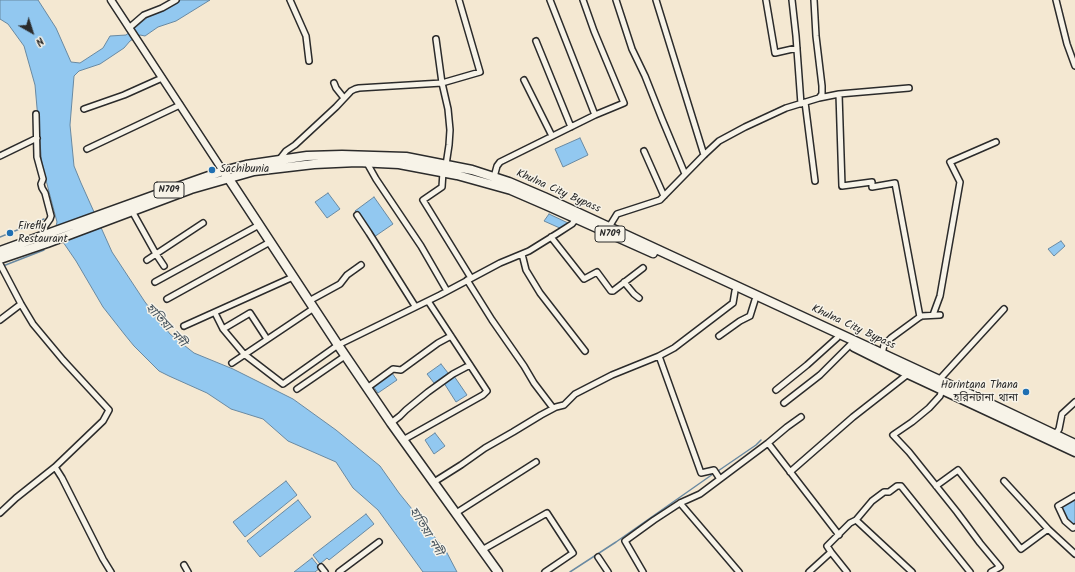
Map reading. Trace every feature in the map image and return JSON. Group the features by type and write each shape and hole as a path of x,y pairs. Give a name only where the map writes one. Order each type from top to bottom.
{"main road":[{"name":"Khulna City Bypass","path":"116,213 132,211 226,175 246,165 307,156 342,155 406,157 444,168 457,175 511,190 576,218 837,338 908,374 1075,452"},
{"name":"Khulna City Bypass","path":"116,213 186,184 226,175 254,171 314,164 357,162 472,170 509,182 544,197 1075,444"},
{"path":"226,175 367,388 498,572"},
{"name":"N709","path":"0,251 45,238 116,213"},
{"name":"N709","path":"0,258 45,238"}],"street":[{"path":"111,0 226,175"},
{"path":"130,29 144,15 162,8 176,0"},
{"path":"290,0 306,36 309,61"},
{"path":"279,160 286,151 295,145 351,91 359,88 442,83 480,72 459,0"},
{"path":"550,0 595,115"},
{"path":"494,177 497,166 500,162 595,115 624,103 594,31 584,0"},
{"path":"616,0 632,49 645,76 685,174"},
{"path":"656,0 704,155"},
{"path":"766,0 775,52 797,48"},
{"path":"792,0 803,103 815,181"},
{"path":"814,0 816,36 822,86 822,94 819,98"},
{"path":"1056,0 1067,44 1075,66"},
{"path":"436,39 442,83 448,109 450,130 449,145 442,187 423,200 492,320 524,366 534,384 553,408"},
{"path":"536,41 571,127"},
{"path":"84,109 124,95 162,78"},
{"path":"524,80 552,136"},
{"path":"334,83 344,98"},
{"path":"609,227 617,214 660,200 719,141 786,108 819,98 839,94 909,88"},
{"path":"839,94 842,186 872,182 872,187 895,183 920,317"},
{"path":"87,149 180,106"},
{"path":"36,114 37,158 43,178 41,184 51,216 45,226 45,238"},
{"path":"0,156 37,138"},
{"path":"933,315 940,296 960,182 950,162 996,142"},
{"path":"644,151 664,196"},
{"path":"367,162 376,179 421,246 447,291"},
{"path":"132,211 164,266"},
{"path":"357,215 415,306"},
{"path":"215,313 223,328 244,354 283,384 338,345 522,254 572,224 576,218"},
{"path":"147,260 203,223"},
{"path":"155,282 259,225"},
{"path":"551,237 584,279 597,272 611,291 643,268"},
{"path":"167,299 270,242"},
{"path":"522,254 526,270 540,293 585,351"},
{"path":"0,264 33,324 63,360 109,410 103,421 56,469 16,498 0,513"},
{"path":"232,363 340,284 347,275 362,265"},
{"path":"184,326 293,277"},
{"path":"624,282 639,298"},
{"path":"434,482 462,465 485,448 553,408 564,405 575,394 606,378 659,356 674,348 733,302 735,291"},
{"path":"403,440 483,395 487,391 428,300"},
{"path":"719,336 740,320 750,316 755,300"},
{"path":"0,320 21,304"},
{"path":"939,380 1004,309"},
{"path":"223,328 250,313 267,338"},
{"path":"882,354 884,345 891,338 920,317 940,315"},
{"path":"367,388 393,369 401,370 451,336"},
{"path":"776,390 807,366 837,338"},
{"path":"784,404 820,375 850,345"},
{"path":"297,389 346,356"},
{"path":"659,356 701,473 714,470 720,479"},
{"path":"391,423 428,392 454,374 470,366"},
{"path":"790,472 852,417 908,374"},
{"path":"942,390 940,396 930,408 893,435 1000,566 991,572"},
{"path":"1055,435 1059,429 1062,414 1075,402"},
{"path":"643,572 624,541 680,503 700,494 801,417"},
{"path":"768,443 839,535"},
{"path":"456,513 536,462"},
{"path":"56,469 111,572"},
{"path":"936,486 958,470 1021,549 1048,529"},
{"path":"1004,481 1048,529 1075,554"},
{"path":"847,572 828,546 850,523 856,520 872,501 884,492 889,492 897,486 901,486 970,572"},
{"path":"1075,496 1058,506 1064,521 1073,528 1075,527"},
{"path":"680,503 739,572"},
{"path":"482,550 548,513 573,553 546,572"},
{"path":"856,520 912,572"},
{"path":"339,572 379,542"},
{"path":"809,572 831,552"},
{"path":"598,558 608,572"},
{"path":"184,565 188,572"},
{"path":"321,567 325,572"}],"water":[{"name":"হাতিয়া নদী","path":"0,0 38,0 56,28 71,62 80,63 103,48 110,36 126,35 149,16 178,0 210,0 176,21 158,27 145,36 140,35 100,64 79,71 74,76 70,125 74,166 81,183 112,252 145,302 170,334 194,353 233,369 293,399 336,430 380,466 399,493 446,551 457,572 423,572 378,510 353,488 336,462 288,441 263,419 231,409 207,393 159,371 125,335 103,307 63,242 56,226 57,222 42,165 35,85 24,46 8,24 0,19"},
{"path":"580,138 588,155 563,167 555,149"},
{"path":"328,193 340,209 327,218 315,202"},
{"path":"374,197 393,224 374,237 355,211"},
{"path":"549,214 568,223 562,229 544,221"},
{"path":"1061,241 1065,246 1054,256 1048,249"},
{"path":"441,364 448,373 434,383 427,374"},
{"path":"392,373 397,380 378,393 373,386"},
{"path":"454,376 467,395 456,402 444,383"},
{"path":"435,433 445,446 434,454 425,440"},
{"path":"286,481 297,495 245,537 233,522"},
{"path":"1075,498 1075,524 1073,524 1067,521 1062,507"},
{"path":"298,500 311,517 260,557 247,541"},
{"path":"366,514 374,524 329,560 327,558 320,564 313,555"},
{"path":"312,558 320,568 315,572 294,572"}],"waterway":[{"path":"0,237 44,219"},
{"path":"3,266 44,250"},
{"path":"718,471 761,440"},
{"path":"570,572 616,542 713,474"}],"place":[{"name":"Sachibunia","path":"212,170"},
{"name":"Firefly Restaurant","path":"10,233"},
{"name":"Horintana Thana হরিনটানা থানা","path":"1026,392"}]}
